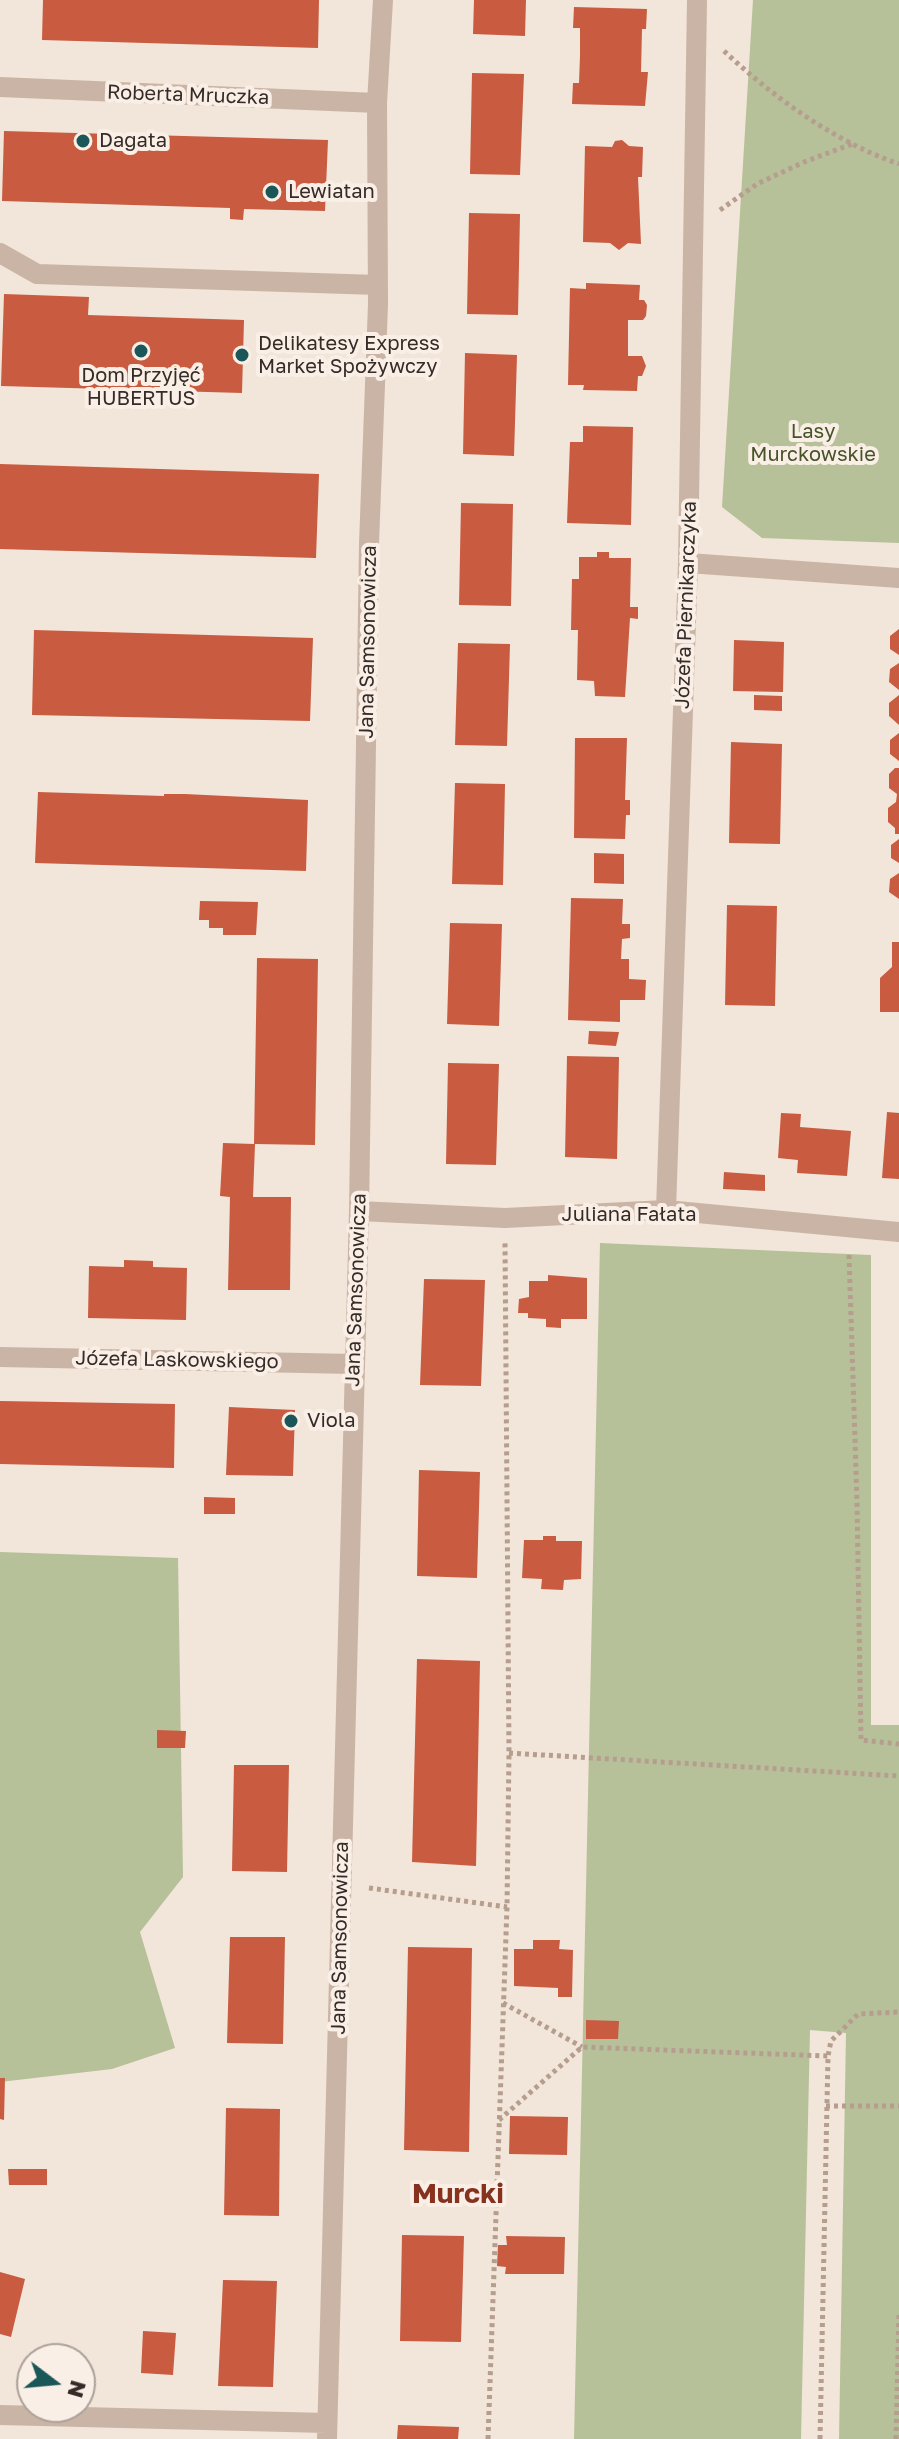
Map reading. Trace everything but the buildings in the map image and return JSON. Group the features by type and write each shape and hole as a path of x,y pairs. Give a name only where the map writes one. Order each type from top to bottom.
{"street":[{"name":"Jana Samsonowicza","path":"327,2431 359,1211 369,560 378,285 377,103 383,0"},
{"name":"Józefa Piernikarczyka","path":"666,1210 688,563 697,0"},
{"name":"Roberta Mruczka","path":"0,87 377,103"},
{"path":"0,253 37,274 378,285"},
{"path":"688,563 899,578"},
{"name":"Juliana Fałata","path":"359,1211 505,1218 666,1210 899,1232"},
{"name":"Józefa Laskowskiego","path":"0,1357 354,1364"},
{"path":"0,2415 327,2431"}],"path":[{"path":"697,25 798,111 869,154 899,164"},
{"path":"694,229 757,184 852,144"},
{"path":"488,2439 507,1907 509,1753 505,1218"},
{"path":"848,1229 861,1740 899,1744"},
{"path":"509,1753 899,1776"},
{"path":"341,1888 378,1888 507,1907"},
{"path":"503,2003 582,2047 828,2056"},
{"path":"820,2439 828,2056 831,2041 858,2014 899,2012"},
{"path":"499,2120 582,2047"},
{"path":"826,2106 899,2106"},
{"path":"896,2439 899,2315"}],"green space":[{"name":"Lasy Murckowskie","path":"753,0 899,0 899,543 762,538 722,507"},
{"path":"600,1243 871,1255 871,1725 899,1725 899,2439 839,2439 846,2033 810,2030 801,2439 574,2439"},
{"path":"0,1552 178,1558 183,1877 140,1932 175,2048 112,2069 0,2082"}],"place":[{"name":"Dagata","path":"83,141"},
{"name":"Lewiatan","path":"272,192"},
{"name":"Dom Przyjęć HUBERTUS","path":"141,351"},
{"name":"Delikatesy Express Market Spożywczy","path":"242,355"},
{"name":"Viola","path":"291,1421"}],"district":[{"name":"Murcki","path":"458,2194"}]}
